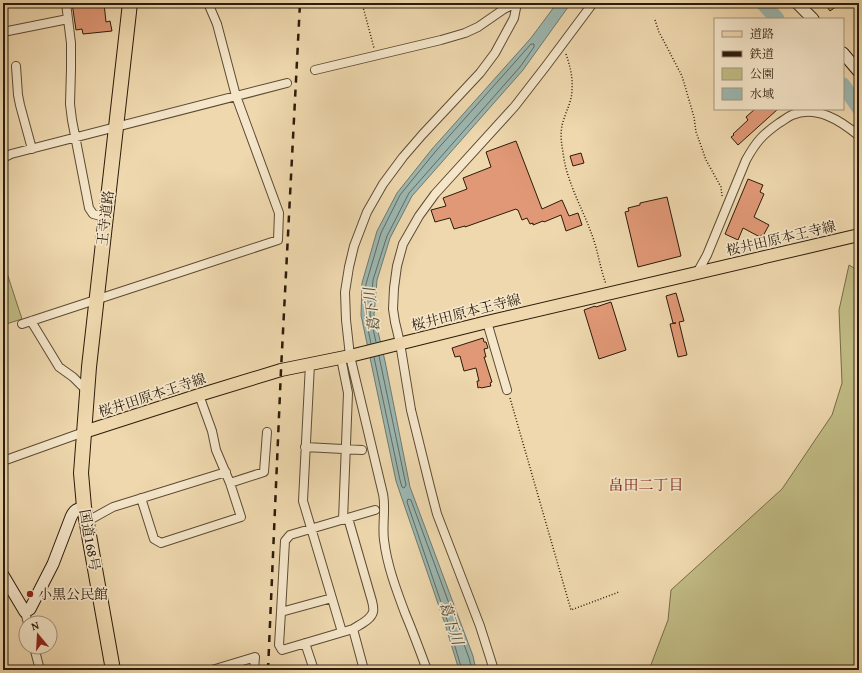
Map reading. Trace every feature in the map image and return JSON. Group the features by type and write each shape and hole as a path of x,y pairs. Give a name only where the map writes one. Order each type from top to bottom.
{"highway":[{"name":"王寺道路","path":"84,432 105,218 130,3"},
{"name":"国道168号","path":"84,432 81,473 84,507 113,670"}],"main road":[{"path":"797,3 812,18"},
{"path":"844,54 859,72"},
{"name":"桜井田原本王寺線","path":"84,432 281,370 345,357 859,234"},
{"path":"3,574 25,612 30,609 53,564 73,512 84,507"}],"street":[{"path":"66,3 71,42 72,69 70,104 72,120 89,208 93,214 105,218"},
{"path":"22,324 278,240 280,213 236,96 217,24 208,3"},
{"path":"315,70 466,33 478,28 508,7 518,3"},
{"path":"375,510 345,519 311,529 290,536 285,541 279,645 282,650 353,629 371,617 373,612 374,608 345,519 348,393 345,357 345,292 354,246 368,212 383,184 402,157 480,73 495,53 514,18 518,3"},
{"path":"494,670 480,626 440,520 430,488 411,410 400,343 392,309 397,266 403,244 419,216 435,194 514,106 593,3"},
{"path":"3,32 68,19"},
{"path":"16,66 18,95 32,149"},
{"path":"3,158 11,154 287,83"},
{"path":"696,273 707,255 746,160 754,146 769,130 790,116 800,112 810,111 819,112 829,116 842,123 859,136"},
{"path":"31,321 59,367 73,377 87,391"},
{"path":"487,322 508,390"},
{"path":"345,357 383,494 384,539 392,577 428,670"},
{"path":"310,364 303,501 342,632"},
{"path":"141,498 154,539 161,543 241,517 226,472 216,450 212,431 199,395"},
{"path":"3,461 84,432"},
{"path":"230,483 264,472 267,432"},
{"path":"305,447 362,450"},
{"path":"86,522 113,507 226,472"},
{"path":"281,612 332,598"},
{"path":"353,629 362,670"},
{"path":"306,642 314,670"},
{"path":"36,655 40,670"},
{"path":"212,670 255,657 254,670"}],"path":[{"path":"362,3 375,48 370,57"},
{"path":"655,20 659,32 682,76 694,117 696,132 709,166 721,187 723,216"},
{"path":"562,45 570,67 572,78 571,100 561,131 562,152 565,168 596,246 604,278 610,294"},
{"path":"508,390 571,610 619,592"}],"green space":[{"path":"3,261 22,319 3,325"},
{"path":"849,265 859,271 859,670 649,670 668,620 671,590 782,489 832,415 842,383 839,310"}],"water":[{"name":"葛下川","path":"557,3 571,3 523,70 412,196 390,238 377,280 374,315 385,361 410,487 473,656 476,670 459,670 445,624 396,481 361,315 362,283 377,231 397,193 432,149 531,38"}],"building":[{"path":"72,3 104,3 106,22 110,21 112,31 83,34 82,29 76,30"},
{"path":"824,3 841,3 830,11"},
{"path":"754,110 777,110 738,145 731,137 748,120 746,117"},
{"path":"516,141 542,209 562,200 569,216 578,213 582,225 566,231 561,215 533,225 533,223 530,224 527,218 522,220 518,210 516,209 465,227 454,229 450,218 435,222 431,210 446,206 443,198 467,189 463,178 491,167 486,152"},
{"path":"581,153 584,163 573,166 570,156"},
{"path":"748,179 763,185 760,192 764,194 754,217 769,225 763,236 761,235 760,237 743,228 738,240 725,234"},
{"path":"667,197 681,256 638,267 625,212 629,211 628,208 640,205 640,203"},
{"path":"676,293 684,321 679,322 687,355 678,357 670,324 676,323 673,323 666,296"},
{"path":"611,302 626,350 599,359 584,310"},
{"path":"483,338 488,348 484,349 486,357 484,357 492,382 490,383 491,386 478,388 477,381 479,381 476,368 464,371 460,356 455,357 452,348"}],"waterway":[{"path":"763,3 776,18"},
{"path":"844,86 859,108"}],"railway":[{"path":"268,670 281,370 300,3"}],"place":[{"name":"小黒公民館","path":"30,594"}],"district":[{"name":"畠田二丁目","path":"646,485"}]}
